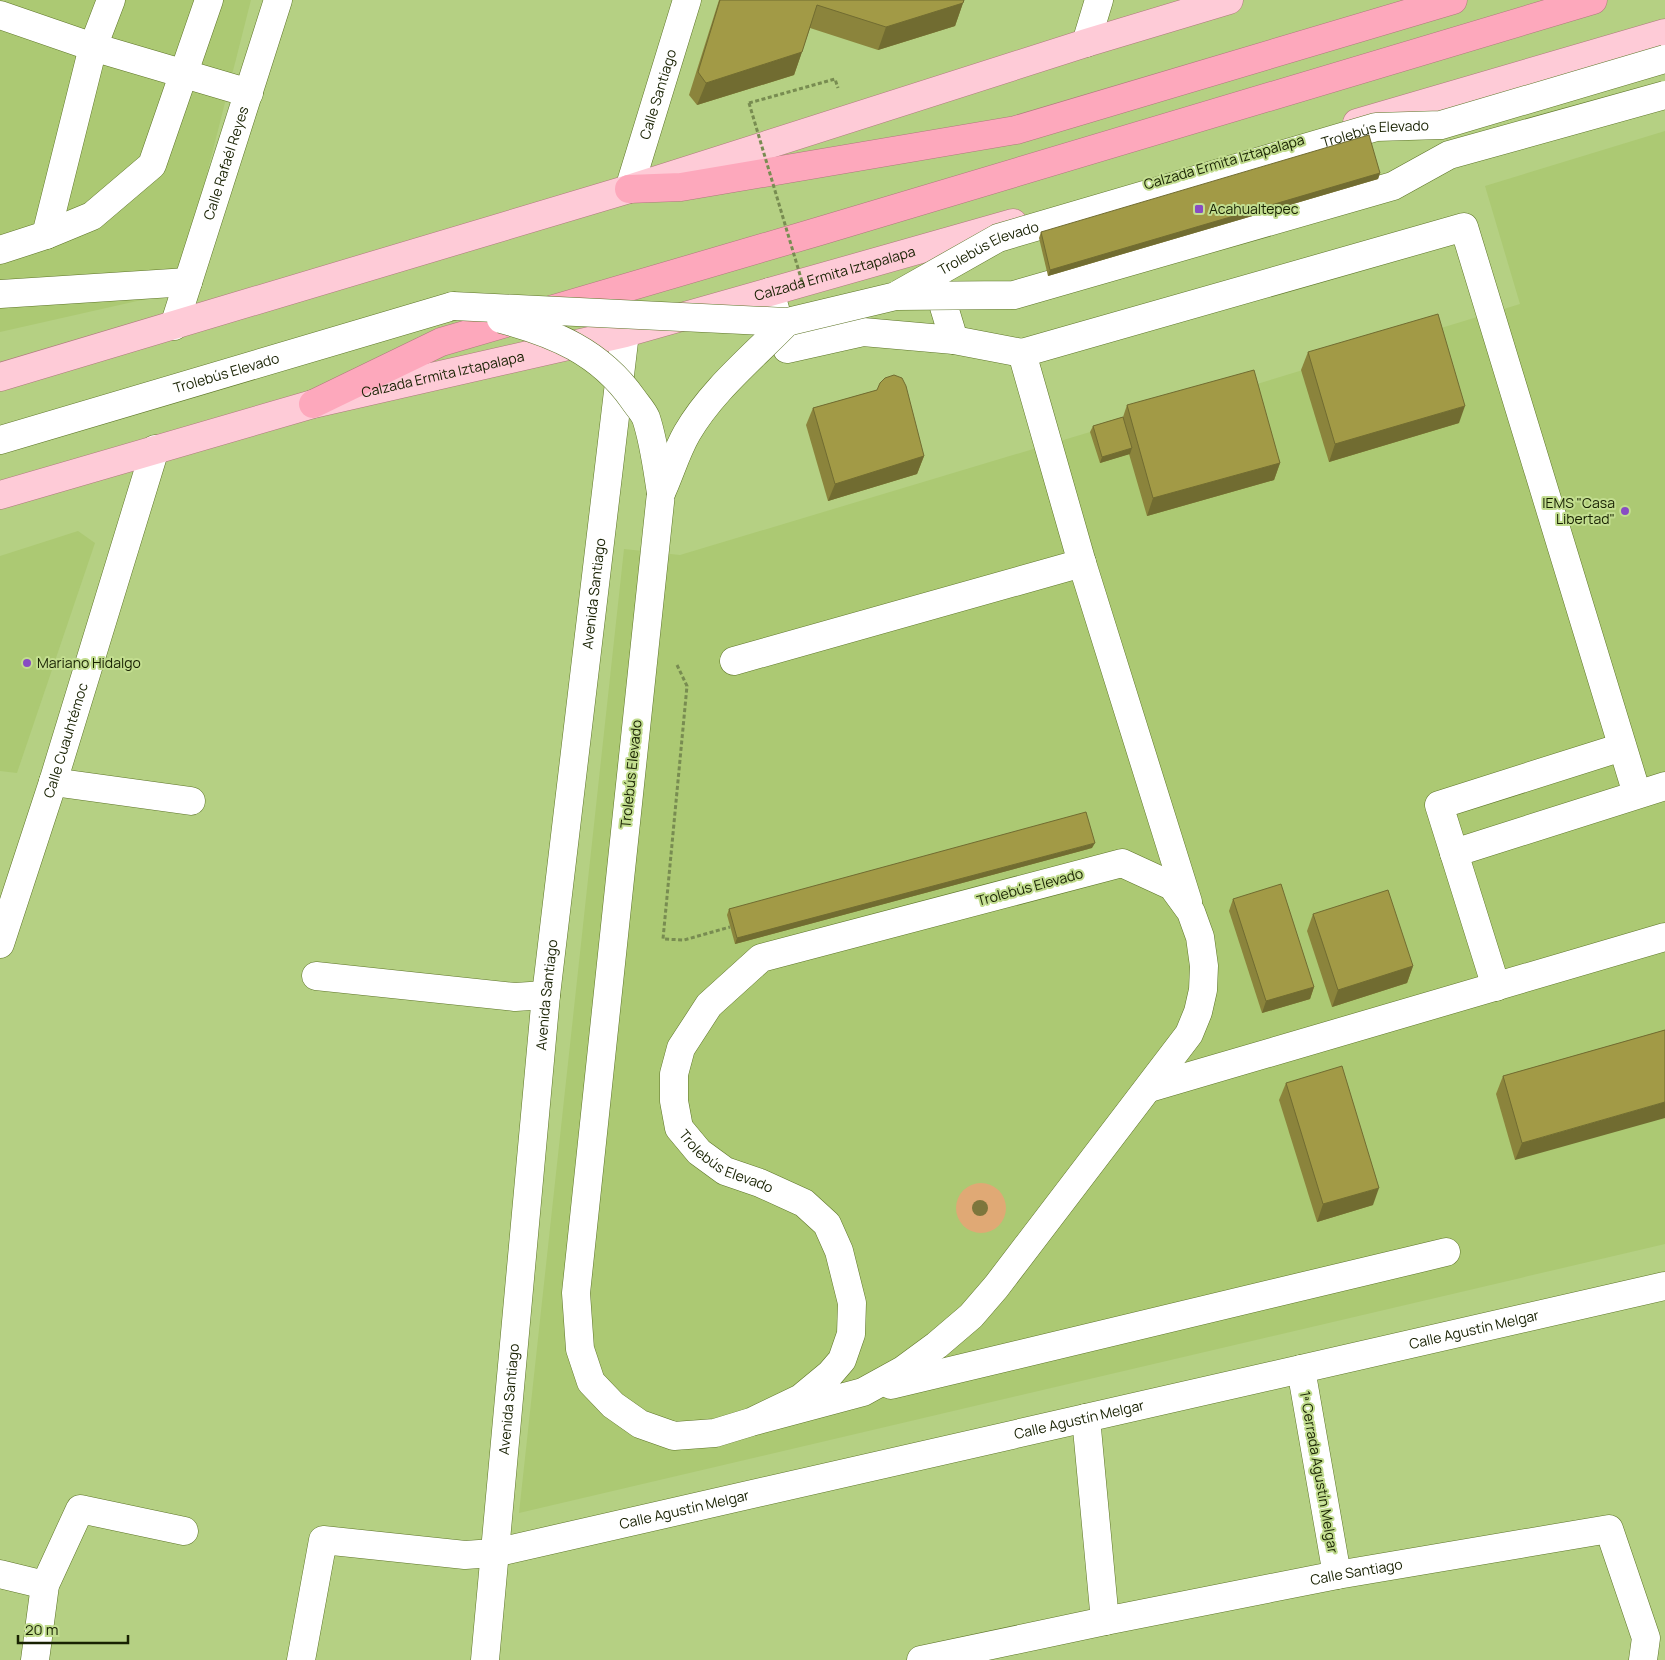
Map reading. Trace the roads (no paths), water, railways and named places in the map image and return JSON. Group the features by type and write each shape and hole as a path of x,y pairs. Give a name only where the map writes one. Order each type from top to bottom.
{"highway":[{"path":"629,189 681,187 1016,130 1453,0"},
{"path":"313,404 441,342 1594,0"}],"main road":[{"path":"0,377 629,189 1086,42 1229,0"},
{"name":"Calzada Ermita Iztapalapa","path":"0,495 313,404 625,333 1665,40"}],"street":[{"path":"46,235 93,47 111,0"},
{"path":"0,250 46,235 92,216 152,166 209,0"},
{"name":"Calle Rafaél Reyes","path":"174,326 250,93 278,0"},
{"name":"Calle Santiago","path":"629,189 687,0"},
{"path":"1086,42 1099,0"},
{"path":"0,16 93,47 250,93"},
{"name":"Trolebús Elevado","path":"896,296 998,238 1376,127 1440,125 1665,40"},
{"name":"Trolebús Elevado","path":"0,440 453,306 787,322 896,296 1014,295 1393,186 1449,155 1665,94"},
{"path":"770,292 788,349 862,332 954,340 1022,353 1464,227 1637,794"},
{"path":"926,249 954,340"},
{"path":"0,294 188,282"},
{"name":"Trolebús Elevado","path":"453,306 515,322 555,336 590,355 624,386 645,416 653,444 661,493 576,1293 580,1349 591,1382 613,1405 640,1424 674,1436 715,1434 863,1392 903,1370 937,1345 971,1316 1189,1034 1198,1012 1203,990 1204,966 1200,937 1191,912 1172,886 1122,863 761,958 709,1005 681,1048 674,1074 674,1101 680,1128 699,1152 725,1170 804,1203 827,1224 839,1251 852,1303 851,1334 842,1360 830,1374 800,1398 752,1422"},
{"name":"Trolebús Elevado","path":"661,493 686,435 702,410 787,322"},
{"name":"Avenida Santiago","path":"485,1660 546,995 625,333"},
{"path":"1022,353 1082,563 1191,912"},
{"name":"Calle Cuauhtémoc","path":"0,944 53,782 155,449"},
{"path":"734,661 1082,563"},
{"path":"1496,987 1439,805 1622,747"},
{"path":"53,782 191,802"},
{"path":"1454,853 1665,786"},
{"path":"1149,1088 1665,937"},
{"path":"316,976 515,997 546,995"},
{"path":"863,1392 1446,1252"},
{"name":"Calle Agustín Melgar","path":"301,1660 324,1540 465,1555 494,1553 1665,1286"},
{"name":"1ª Cerrada Agustín Melgar","path":"1301,1369 1338,1575"},
{"path":"1086,1418 1105,1621"},
{"path":"34,1660 45,1585 80,1509 184,1531"},
{"name":"Calle Santiago","path":"922,1660 1105,1621 1338,1575 1609,1529 1652,1648"},
{"path":"0,1574 45,1585"}],"place":[{"name":"Acahualtepec","path":"1199,209"},
{"name":"IEMS \"Casa Libertad\"","path":"1625,511"},
{"name":"Mariano Hidalgo","path":"27,663"}]}
